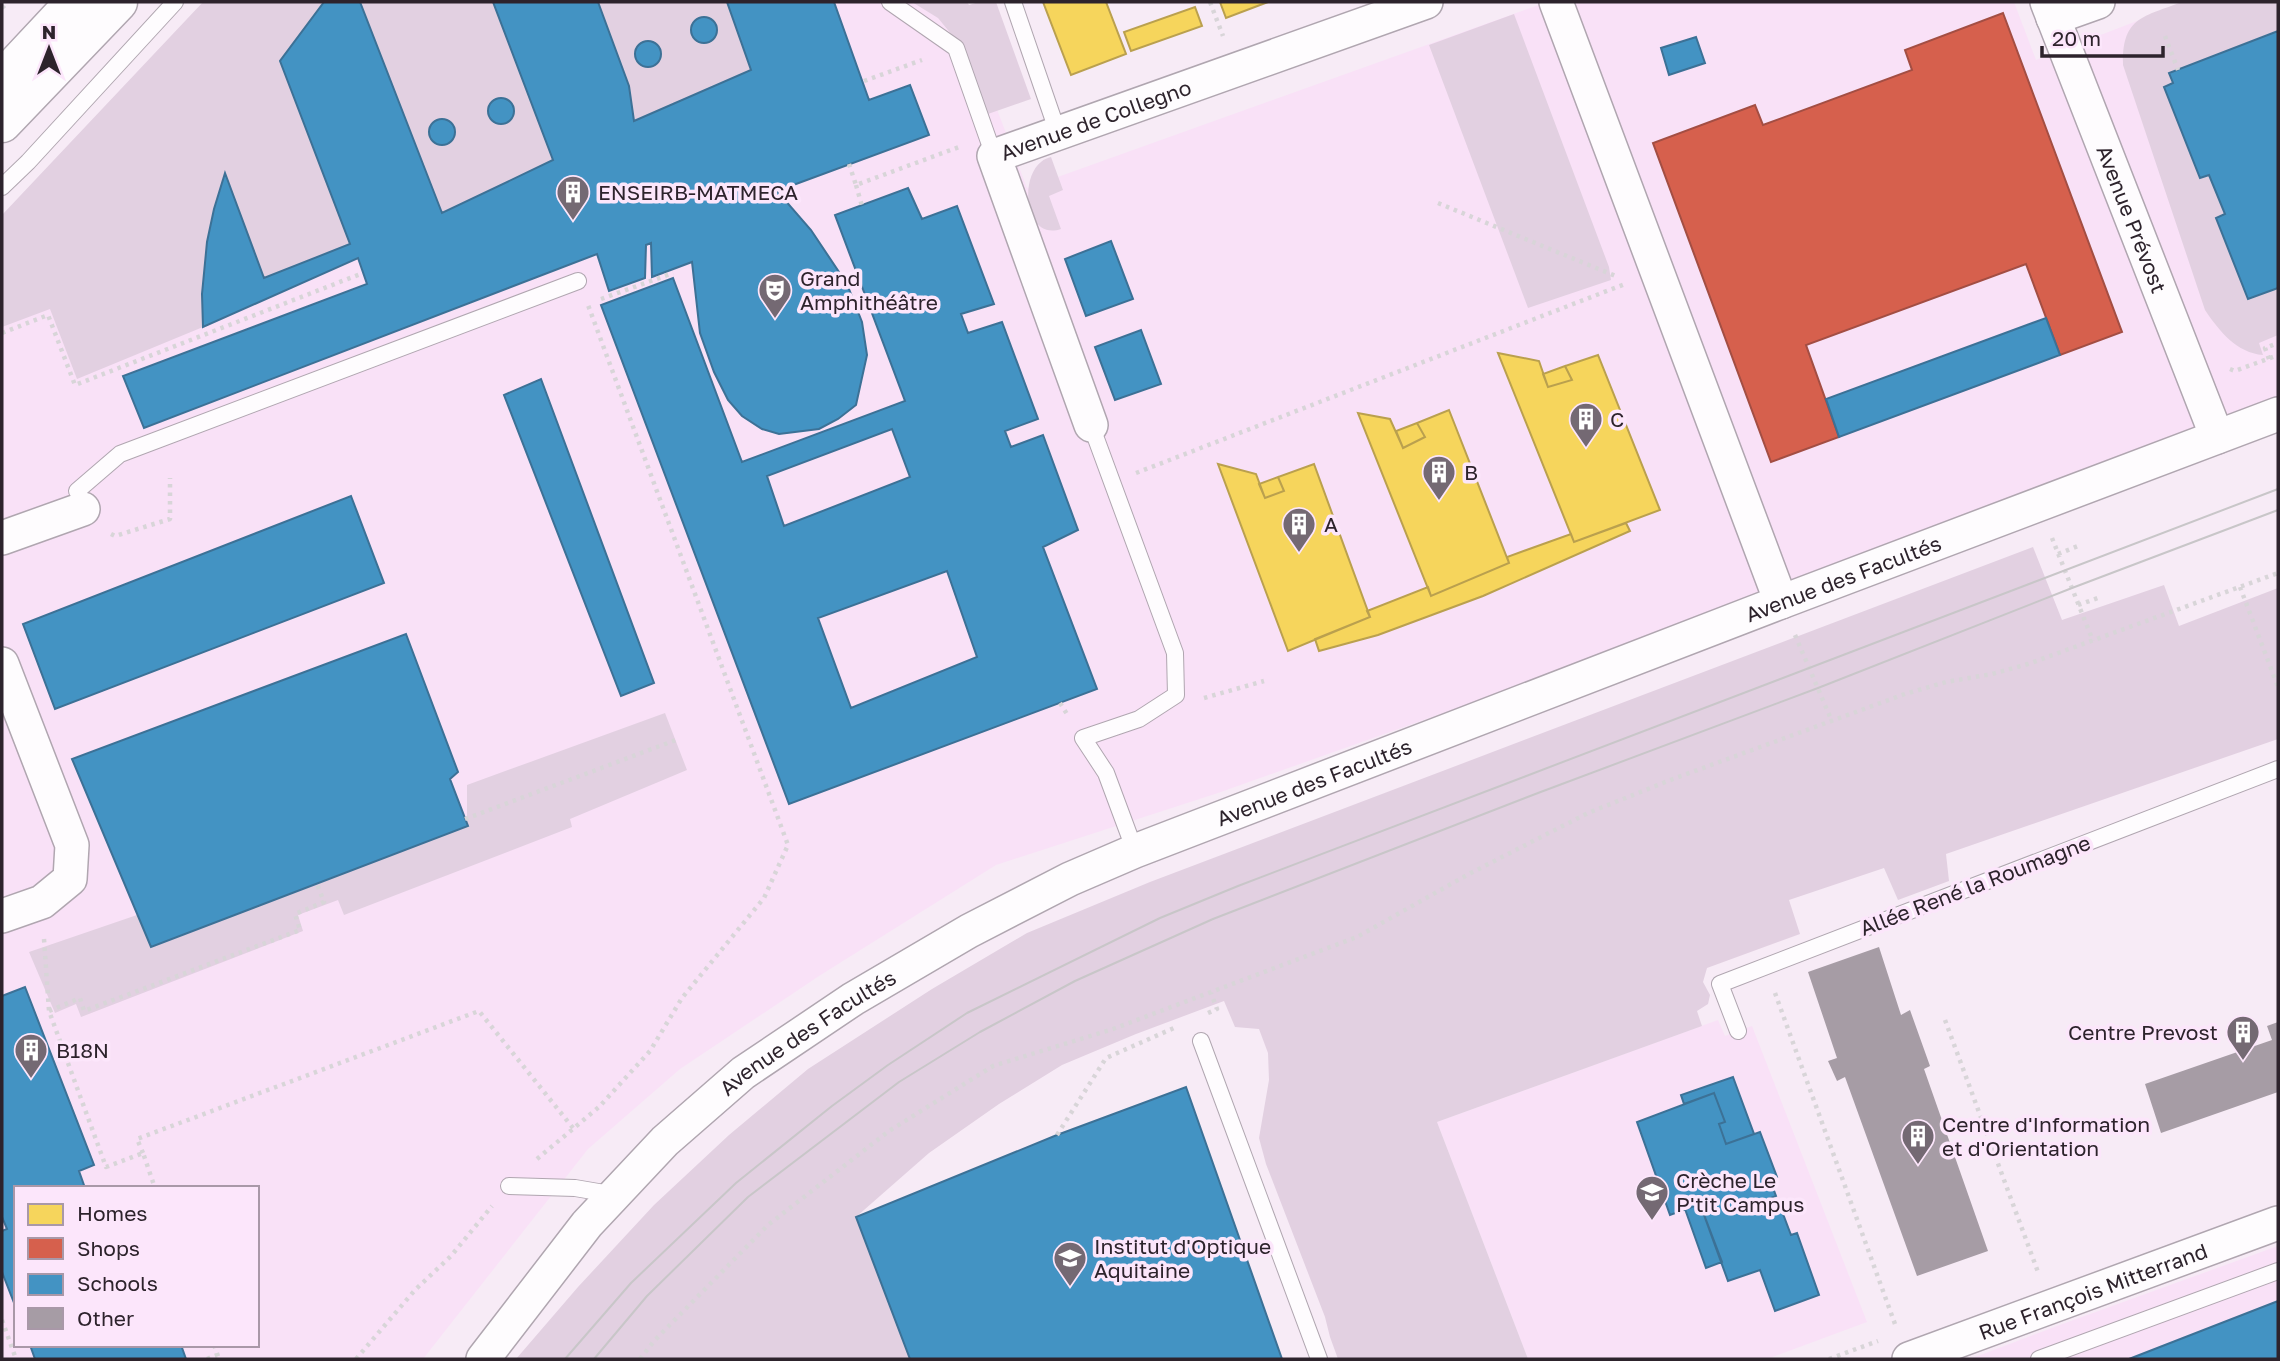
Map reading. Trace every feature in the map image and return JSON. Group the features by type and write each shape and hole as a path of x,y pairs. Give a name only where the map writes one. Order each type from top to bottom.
{"main road":[{"path":"2,79 75,2"},
{"path":"2,123 118,2"}],"street":[{"name":"Avenue de Collegno","path":"1091,425 995,156 1372,11 1426,2"},
{"path":"1556,2 1781,602"},
{"path":"2050,10 2098,2"},
{"name":"Avenue Prévost","path":"2050,10 2217,438"},
{"name":"Avenue des Facultés","path":"483,1359 587,1224 665,1141 743,1073 853,999 980,925 1070,879 1135,851 2278,414"},
{"path":"2,538 75,505"},
{"path":"2,664 72,845 70,879 42,902 2,916"},
{"name":"Rue François Mitterrand","path":"1903,1346 2278,1223"}],"lane":[{"path":"2,187 175,2"},
{"path":"890,2 956,48 995,156"},
{"path":"1013,2 1058,133"},
{"path":"75,505 120,454 578,281"},
{"path":"1091,425 1175,653 1175,695 1139,719 1083,738 1106,773 1135,851"},
{"name":"Allée René la Roumagne","path":"1738,1031 1720,984 2278,769"},
{"path":"1201,1041 1319,1359"},
{"path":"509,1186 575,1188 616,1195"},
{"path":"2039,1359 2278,1271"}],"path":[{"path":"2,8 8,2"},
{"path":"2165,36 2178,70"},
{"path":"864,81 956,48"},
{"path":"856,185 958,147"},
{"path":"849,164 862,206"},
{"path":"1113,482 1630,282 1438,203"},
{"path":"2,332 48,315 75,385 363,272"},
{"path":"600,299 673,273"},
{"path":"356,1359 415,1290 451,1256 509,1186 545,1151 599,1107 650,1051 682,998 764,898 788,845 588,303"},
{"path":"2269,359 2265,348 2278,343"},
{"path":"2235,372 2278,355"},
{"path":"75,505 114,536 170,519 170,478"},
{"path":"2039,505 2093,641"},
{"path":"2058,554 2078,546"},
{"path":"640,1359 654,1341 768,1225 901,1124 993,1066 1113,1029 1357,937 1467,875 1588,813 1831,719 1946,682 2028,664 2278,573"},
{"path":"2241,587 2278,688"},
{"path":"2078,605 2098,598"},
{"path":"1781,602 1831,719"},
{"path":"1175,695 1207,698 1264,681"},
{"path":"465,819 676,740"},
{"path":"49,1011 79,998 84,1011 300,930 295,915 324,902 317,884"},
{"path":"42,902 49,1011 106,1167 143,1153"},
{"path":"1766,966 1903,1346"},
{"path":"1205,1014 1217,1009 1211,993"},
{"path":"155,1186 137,1139 479,1011 573,1128"},
{"path":"1945,1020 2041,1280"},
{"path":"1057,1135 1106,1058 1180,1025"},
{"path":"2,1320 15,1359"},
{"path":"207,1359 218,1357"}],"shaded area":[{"path":"203,2 324,2 280,61 350,244 264,278 225,174 208,250 203,327 77,379 50,309 2,327 2,215"},
{"path":"208,2 956,2 1027,188 1547,2 2014,2 2036,60 2186,2 2278,2 2278,403 1774,596 1218,793 996,865 819,976 680,1069 588,1149 423,1359 2,1359 2,221"},
{"path":"360,2 493,2 553,160 442,213"},
{"path":"598,2 727,2 751,70 634,121 629,86"},
{"path":"912,2 967,2 969,5 996,2 1031,99 985,115 961,46 938,18"},
{"path":"2182,2 2278,2 2278,30 2169,74 2200,178 2209,175 2225,214 2216,218 2248,299 2278,288 2278,335 2259,343 2263,355 2237,345 2216,326 2205,310 2123,65 2126,37 2131,28 2146,16"},
{"path":"1514,14 1609,267 1611,280 1528,308 1429,45"},
{"path":"1051,157 1063,190 1049,196 1061,229 1049,230 1040,226 1033,218 1028,194 1034,170 1042,161"},
{"path":"2033,547 2062,620 2164,585 2179,626 2278,588 2278,739 1946,854 1949,881 1898,900 1884,868 1789,900 1800,934 1707,968 1703,982 1710,995 1708,1004 1697,1011 1702,1026 1437,1122 1528,1359 1338,1359 1325,1317 1266,1164 1259,1138 1269,1080 1268,1053 1259,1029 1235,1027 1224,1001 1062,1065 999,1104 929,1153 856,1217 910,1359 516,1359 654,1205 729,1135 808,1069 932,989 1027,933 1150,882"},
{"path":"665,713 687,770 570,819 572,827 344,915 338,900 298,915 303,931 81,1017 76,1004 55,1013 29,952 137,915 151,947 467,826 467,785"},
{"name":"Crèche Le P'tit Campus","path":"1718,1020 1725,1036 1752,1026 1867,1322 1767,1359 1528,1359 1437,1122"},
{"path":"2278,1246 2278,1359 1970,1359 2057,1326"}],"building: Homes":[{"path":"1043,2 1106,2 1126,54 1071,75"},
{"path":"1220,2 1268,2 1226,18"},
{"path":"1195,7 1202,26 1131,51 1124,32"},
{"name":"C","path":"1498,353 1539,361 1548,387 1572,380 1565,366 1598,355 1660,510 1574,542"},
{"path":"1565,366 1572,380 1548,387 1543,374"},
{"name":"B","path":"1449,410 1509,563 1431,596 1358,413 1390,419 1403,448 1425,437 1417,423"},
{"path":"1417,423 1425,437 1403,448 1396,431"},
{"name":"A","path":"1218,464 1256,474 1265,498 1284,491 1278,477 1314,464 1370,617 1288,651"},
{"path":"1278,477 1284,491 1265,498 1259,484"},
{"path":"1626,523 1630,531 1483,596 1378,635 1319,651 1315,639 1370,617 1367,611 1428,587 1431,596 1509,563 1507,557 1571,534 1574,542"}],"building: Shops":[{"path":"2003,13 2122,332 2060,355 2026,264 1806,345 1839,437 1771,462 1653,143 1755,105 1763,125 1912,70 1905,50"}],"building: Schools":[{"name":"ENSEIRB-MATMECA","path":"324,2 360,2 442,213 553,160 493,2 598,2 629,86 634,121 751,70 727,2 834,2 869,100 910,85 929,135 777,191 811,230 847,284 862,322 867,355 856,405 819,429 779,434 762,429 742,416 728,400 714,372 700,333 692,262 652,277 651,243 646,245 645,278 609,291 597,254 144,428 123,376 367,284 358,258 203,327 202,294 207,242 225,173 264,278 350,244 280,61"},
{"path":"704,17 713,21 717,30 713,39 704,43 695,39 691,30 695,21"},
{"path":"2278,31 2278,288 2248,299 2216,218 2225,214 2209,175 2200,178 2164,87 2173,83 2169,73"},
{"path":"1696,37 1705,63 1669,75 1661,48"},
{"path":"648,41 657,45 661,54 657,63 648,67 639,63 635,54 639,45"},
{"path":"501,98 511,101 514,111 511,121 501,124 491,121 488,111 491,101"},
{"path":"442,119 451,123 455,132 451,141 442,145 433,141 429,132 433,123"},
{"name":"ENSEIRB-MATMECA","path":"908,188 922,219 957,206 994,304 961,314 968,333 1002,322 1038,419 1005,431 1011,447 1043,435 1078,530 1043,547 1097,689 789,804 601,305 673,278 742,462 905,401 835,215","holes":["892,429 910,477 784,526 767,476","947,571 977,657 851,708 818,618"]},
{"path":"1111,241 1133,299 1086,316 1065,259"},
{"path":"2046,318 2060,355 1839,437 1826,399"},
{"path":"1141,330 1161,384 1115,400 1095,347"},
{"path":"541,379 654,683 621,696 504,395"},
{"path":"351,496 384,583 55,709 23,624"},
{"path":"406,634 458,772 450,779 468,826 151,947 72,759"},
{"name":"B18N","path":"25,987 94,1165 79,1171 84,1186 14,1186 14,1303 2,1272 2,1231 7,1229 2,1217 2,996"},
{"path":"1733,1077 1754,1134 1726,1144 1719,1124 1725,1122 1714,1093 1684,1104 1681,1095"},
{"name":"Institut d'Optique Aquitaine","path":"1186,1087 1282,1359 910,1359 856,1217 1057,1135"},
{"path":"1714,1093 1725,1122 1719,1124 1726,1144 1760,1132 1777,1177 1770,1180 1776,1196 1768,1199 1771,1209 1780,1206 1791,1235 1797,1233 1819,1295 1775,1311 1760,1270 1728,1281 1700,1204 1670,1215 1637,1122"},
{"path":"1700,1204 1722,1262 1706,1268 1685,1209"},
{"path":"2278,1301 2278,1359 2129,1359"},
{"path":"31,1347 182,1347 186,1359 35,1359"}],"building: Other":[{"name":"Centre d'Information et d'Orientation","path":"1879,947 1901,1015 1910,1010 1930,1066 1924,1069 1988,1251 1917,1276 1845,1077 1837,1081 1828,1061 1837,1058 1808,972"},
{"name":"Centre Prevost","path":"2278,1022 2278,1092 2161,1133 2145,1084 2272,1040 2267,1026"}],"tram line":[{"path":"565,1359 631,1283 736,1183 832,1106 967,1013 1160,918 1238,886 2278,489"},
{"path":"594,1359 647,1296 748,1197 899,1082 980,1032 1075,981 1213,919 2278,510"}],"place":[{"name":"ENSEIRB-MATMECA","path":"573,222"},
{"name":"Grand Amphithéâtre","path":"775,320"},
{"name":"C","path":"1586,449"},
{"name":"B","path":"1439,502"},
{"name":"A","path":"1299,554"},
{"name":"Centre Prevost","path":"2243,1062"},
{"name":"B18N","path":"31,1080"},
{"name":"Centre d'Information et d'Orientation","path":"1918,1166"},
{"name":"Crèche Le P'tit Campus","path":"1652,1222"},
{"name":"Institut d'Optique Aquitaine","path":"1070,1288"}]}
